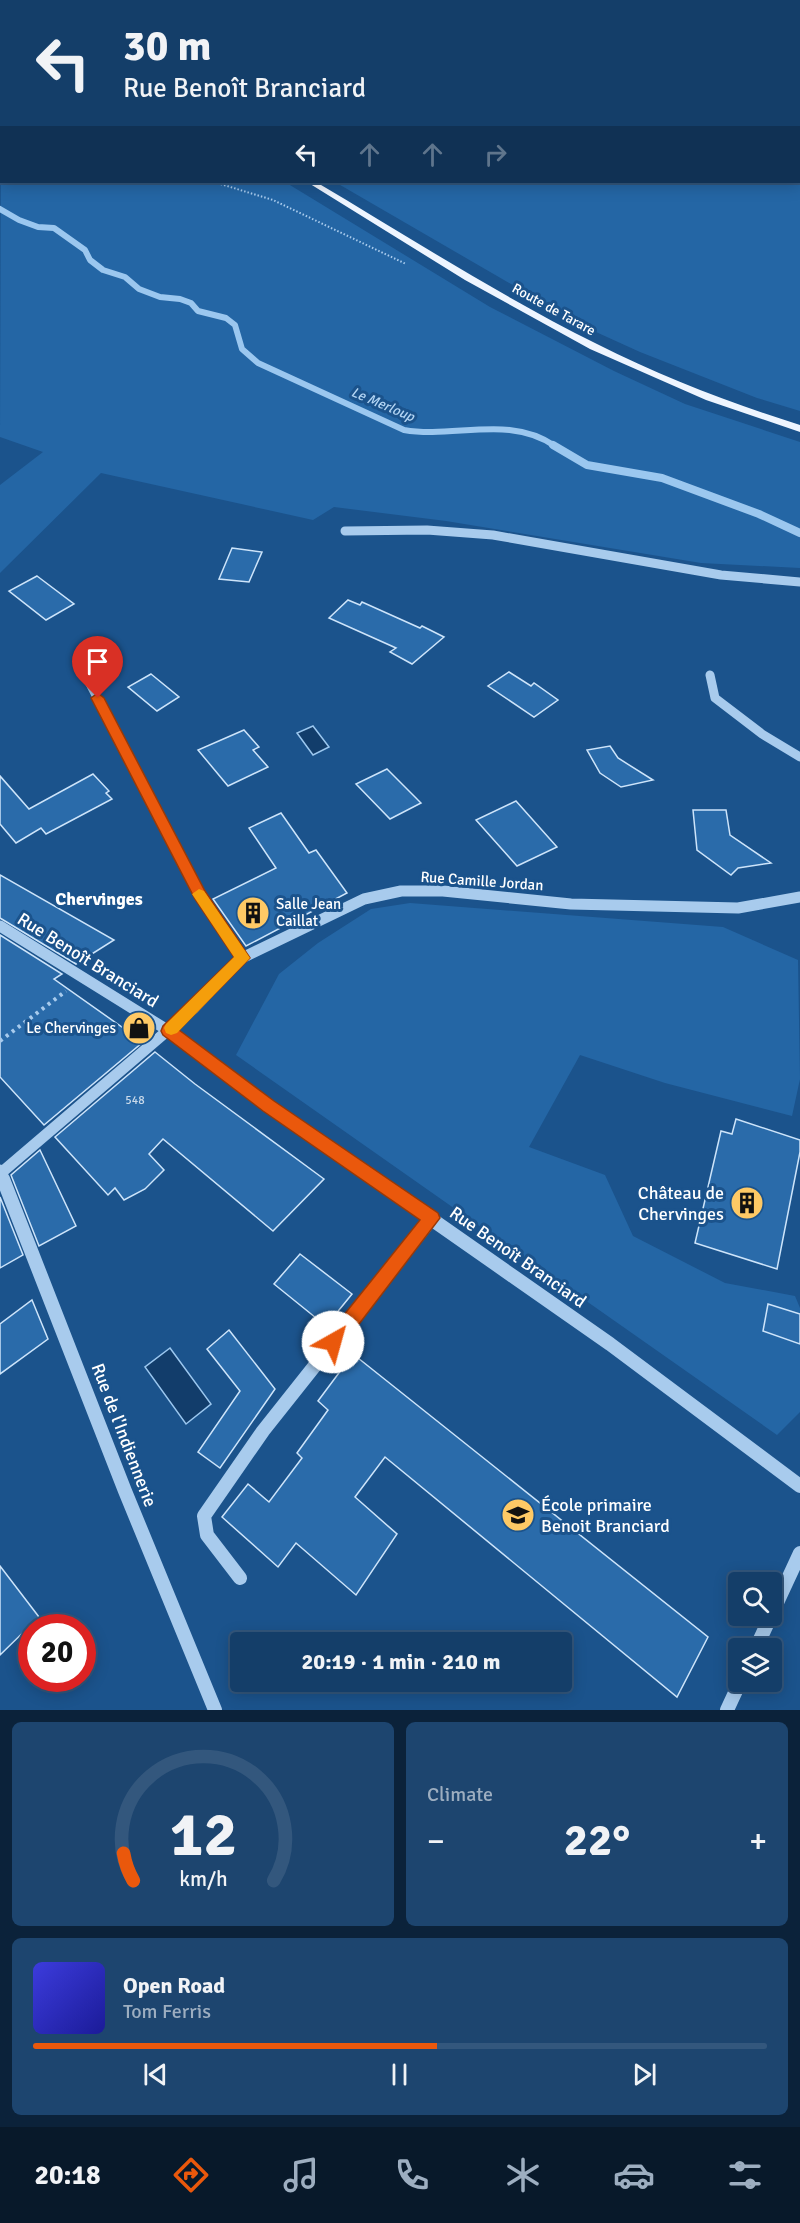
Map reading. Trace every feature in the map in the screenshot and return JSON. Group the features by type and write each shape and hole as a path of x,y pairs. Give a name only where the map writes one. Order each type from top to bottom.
{"main road":[{"name":"Route de Tarare","path":"313,183 564,332 644,371 729,405 800,429"}],"street":[{"path":"345,531 428,531 493,535 721,575 800,582"},
{"path":"710,675 715,698 762,734 800,757"},
{"path":"87,678 200,895 242,958"},
{"name":"Rue Camille Jordan","path":"169,1031 242,958 364,898 401,891 442,891 571,904 738,908 800,897"},
{"name":"Rue Benoît Branciard","path":"0,926 169,1031 269,1106 610,1344 800,1486"},
{"name":"Rue de l'Indiennerie","path":"169,1031 1,1171 125,1491 215,1710"},
{"path":"240,1578 207,1535 204,1516 263,1431 432,1218"},
{"path":"761,1638 800,1553"},
{"path":"727,1710 735,1692"}],"path":[{"path":"217,183 273,200 414,268"},
{"path":"0,1041 84,978"}],"shaded area":[{"path":"1,183 287,183 490,307 614,371 685,404 800,442 800,568 701,563 446,521 334,507 313,520 101,473 0,573 0,485 43,452 0,437"},
{"path":"337,183 800,183 800,411 757,398 640,352 585,327"},
{"path":"313,726 329,747 313,755 297,733"},
{"path":"410,903 723,927 798,960 800,1079 792,1116 665,1083 580,1055 529,1147 605,1175 633,1236 725,1283 795,1296 800,1308 800,1412 777,1435 236,1055 279,974 318,943 371,909"},
{"path":"170,1348 211,1404 186,1424 145,1367"}],"building":[{"path":"232,548 262,552 249,582 219,579"},
{"path":"37,576 74,604 46,620 9,591"},
{"path":"348,600 360,605 362,602 444,637 412,664 390,652 396,648 329,618"},
{"path":"509,672 531,686 534,683 558,700 534,717 488,686"},
{"path":"151,674 179,697 157,711 128,687"},
{"path":"244,730 259,747 253,750 268,767 228,786 198,750"},
{"path":"610,746 618,758 653,780 621,787 600,773 587,750"},
{"path":"387,769 421,803 390,819 356,784"},
{"path":"93,774 109,791 106,793 112,799 46,834 41,828 16,843 0,824 0,776 29,809"},
{"path":"516,801 557,847 517,866 476,820"},
{"path":"693,810 726,810 730,835 771,863 738,868 731,875 697,850"},
{"path":"281,813 309,853 316,850 347,893 246,946 213,899 276,868 249,828"},
{"path":"0,875 114,940 76,964 0,918"},
{"path":"0,935 62,974 54,979 143,1042 44,1125 0,1077"},
{"path":"155,1052 324,1179 273,1231 163,1139 149,1154 164,1170 145,1189 124,1200 115,1188 108,1195 55,1137"},
{"name":"Château de Chervinges","path":"736,1119 800,1140 800,1152 777,1269 695,1243 721,1131 732,1134"},
{"path":"40,1150 76,1226 39,1246 11,1175"},
{"path":"0,1197 23,1255 0,1268"},
{"path":"300,1254 352,1294 326,1326 274,1284"},
{"path":"32,1300 48,1339 0,1374 0,1324"},
{"path":"768,1304 800,1314 800,1344 763,1331"},
{"path":"229,1330 275,1389 220,1468 198,1452 240,1391 207,1349"},
{"path":"353,1354 708,1637 677,1697 385,1457 355,1497 397,1534 356,1595 296,1543 278,1567 222,1517 248,1484 269,1502 302,1458 297,1453 328,1410 318,1401"},
{"path":"0,1566 37,1614 18,1614 18,1637 0,1655"}],"waterway":[{"name":"Le Merloup","path":"0,209 19,220 38,227 54,228 85,250 90,260 103,270 125,277 139,289 160,297 180,299 191,303 198,311 226,318 235,325 242,349 258,363 404,430 423,432 481,429 519,431 537,436 555,446"},
{"name":"Le Merloup","path":"553,445 587,465 662,478 759,514 800,533"}],"slow traffic":[{"path":"171,1028 194,1008 242,958 199,894"}],"place":[{"name":"Salle Jean Caillat","path":"253,913"},
{"name":"Le Chervinges","path":"139,1028"},
{"name":"Château de Chervinges","path":"747,1203"},
{"name":"École primaire Benoit Branciard","path":"518,1515"}],"district":[{"name":"Chervinges","path":"99,899"}],"route":[{"path":"98,698 200,895 242,958 169,1031 269,1106 432,1218 333,1342"}]}
